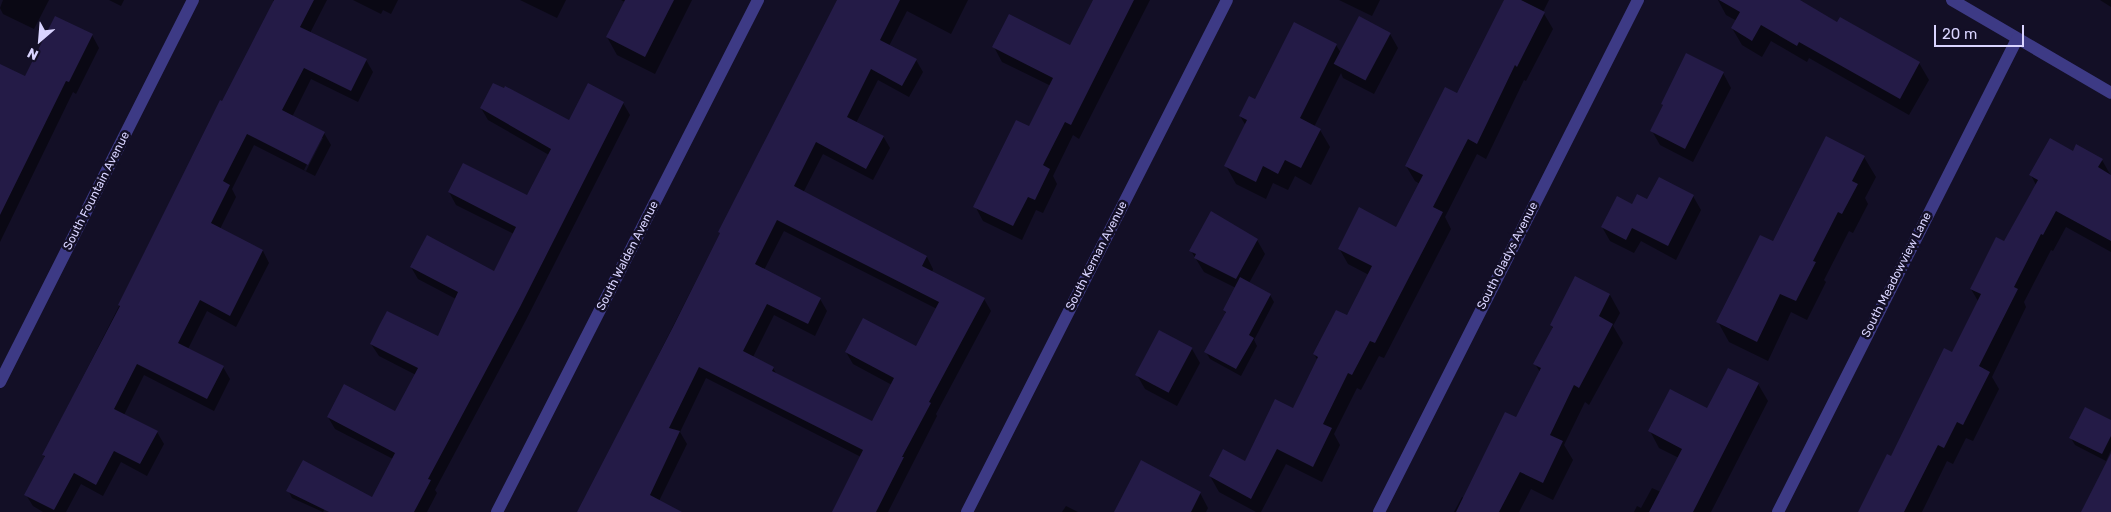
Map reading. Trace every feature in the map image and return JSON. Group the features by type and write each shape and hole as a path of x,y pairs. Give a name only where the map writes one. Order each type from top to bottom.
{"street":[{"name":"South Fountain Avenue","path":"0,382 193,0"},
{"name":"South Walden Avenue","path":"497,512 758,0"},
{"name":"South Kernan Avenue","path":"967,512 1228,0"},
{"name":"South Gladys Avenue","path":"1379,512 1638,0"},
{"path":"1952,0 2111,93"},
{"name":"South Meadowview Lane","path":"1778,512 2016,39"}],"building":[{"path":"274,0 314,0 300,27 367,59 351,91 304,68 282,110 325,132 308,165 247,134 223,181 230,185 211,223 263,250 230,316 200,300 178,343 224,366 207,399 137,364 114,409 158,431 140,464 114,451 96,485 74,473 54,510 24,495 45,456 42,455 120,306 118,305 220,100 222,101"},
{"path":"625,0 674,0 645,57 606,37"},
{"path":"837,0 900,0 880,40 917,59 902,86 871,69 847,117 884,136 866,169 816,142 794,186 927,256 922,266 985,298 929,402 931,403 902,457 904,457 876,512 832,512 863,450 699,367 669,428 680,431 650,495 682,512 577,512 673,327 720,233 718,232","holes":["777,220 939,302 916,346 863,318 845,352 894,378 872,421 772,371 774,367 743,351 767,304 808,324 821,298 755,264"]},
{"path":"1093,0 1134,0 1071,125 1065,122 1043,165 1050,169 1035,200 1028,197 1013,226 973,207 1016,120 1029,126 1053,78 992,47 1009,14 1070,45"},
{"path":"1504,0 1521,0 1545,12 1517,67 1515,65 1477,144 1468,139 1433,207 1443,212 1375,343 1370,341 1352,375 1348,373 1323,424 1332,428 1313,467 1277,449 1251,499 1209,476 1223,449 1245,461 1275,399 1293,408 1318,357 1313,354 1336,310 1347,315 1372,266 1338,249 1359,207 1396,227 1423,175 1405,166 1445,87 1457,93"},
{"path":"1719,0 1800,0 1837,22 1840,17 1920,62 1900,99 1799,42 1797,46 1761,25 1752,41 1731,28 1740,12"},
{"path":"55,16 93,34 69,82 66,81 0,215 0,64 25,76"},
{"path":"1359,16 1391,33 1365,81 1334,64"},
{"path":"1294,22 1337,44 1300,118 1321,129 1301,168 1285,160 1278,174 1263,166 1256,182 1224,166 1247,120 1239,116 1249,96 1255,99"},
{"path":"1686,53 1724,72 1685,149 1650,131"},
{"path":"493,83 504,88 505,86 569,120 588,83 624,102 520,307 428,479 431,480 414,512 329,512 286,491 303,460 372,497 395,453 327,417 344,384 395,411 418,368 370,344 380,324 387,311 438,336 458,292 410,267 427,235 494,271 516,227 448,192 463,163 527,195 551,149 480,108"},
{"path":"1826,136 1865,156 1852,181 1858,184 1842,214 1838,212 1813,261 1816,262 1796,301 1780,294 1757,342 1716,322 1760,235 1773,241"},
{"path":"2050,138 2073,151 2076,144 2103,159 2098,167 2111,175 2111,241 2056,211 2043,235 2041,234 2014,287 2018,289 1979,366 1990,372 1963,425 1957,422 1944,448 1938,445 1904,512 1858,512 1887,454 1891,456 1944,348 1952,352 1981,294 1970,289 1996,237 2004,241 2038,180 2029,175"},
{"path":"1659,177 1694,195 1668,246 1632,228 1626,240 1601,227 1617,196 1632,204 1637,194 1647,199"},
{"path":"1211,211 1258,239 1236,279 1194,258 1196,254 1189,251"},
{"path":"1575,276 1610,294 1599,316 1613,324 1579,388 1574,385 1550,435 1563,441 1543,483 1520,472 1499,512 1456,512 1505,412 1516,417 1541,368 1533,364 1553,327 1550,325"},
{"path":"1240,277 1271,294 1249,335 1254,338 1236,369 1204,352 1226,312 1223,310"},
{"path":"1159,330 1193,348 1169,393 1135,375"},
{"path":"1728,368 1759,383 1693,512 1649,512 1682,449 1648,431 1670,389 1707,408"},
{"path":"2085,407 2111,420 2111,436 2102,454 2069,438"},
{"path":"2111,453 2111,512 2081,512"},
{"path":"1141,460 1201,492 1191,512 1114,512"}]}
